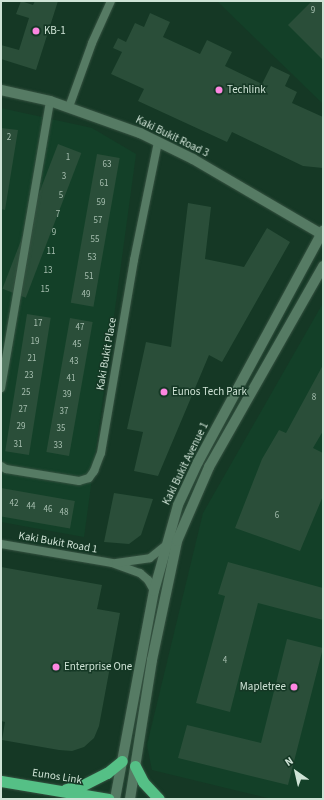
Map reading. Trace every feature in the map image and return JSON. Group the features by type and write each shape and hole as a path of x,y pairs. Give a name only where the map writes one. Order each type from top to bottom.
{"highway":[{"path":"59,790 83,785 107,773 122,761"},
{"path":"135,766 143,782 159,799"},
{"name":"Eunos Link","path":"1,781 109,799"}],"main road":[{"name":"Kaki Bukit Road 3","path":"1,90 50,101 69,107 158,142 193,159 322,233"},
{"name":"Kaki Bukit Avenue 1","path":"115,799 154,591 165,546 178,505 198,462 322,233"},
{"name":"Kaki Bukit Avenue 1","path":"130,799 152,660 177,541 209,467 323,266"}],"street":[{"path":"69,107 92,43 111,1"},
{"path":"1,388 50,101"},
{"name":"Kaki Bukit Place","path":"1,466 6,469 79,481 89,478 94,471 101,453 134,260 158,142"},
{"name":"Kaki Bukit Road 1","path":"1,544 112,563 140,572 148,580 154,591"},
{"name":"Kaki Bukit Road 1","path":"112,563 142,561 165,546"}],"shaded area":[{"path":"217,1 323,1 323,104"},
{"path":"1,108 92,128 136,154 84,537 1,522"},
{"path":"323,303 323,799 272,799 152,770 147,745 203,513"}],"building":[{"name":"KB-1","path":"21,1 33,5 35,1 58,1 36,70 1,59 1,45 19,50 29,18 16,14"},
{"path":"312,1 323,1 323,60 288,25"},
{"name":"Techlink","path":"150,13 170,22 163,37 200,54 207,40 232,52 225,66 262,84 271,66 290,75 285,86 297,92 292,103 323,117 323,168 303,166 232,132 227,142 138,101 144,89 111,74 122,52 113,48 118,38 126,42 135,23 144,27"},
{"path":"1,128 18,130 5,210 1,209"},
{"path":"58,144 81,153 26,298 2,289"},
{"path":"97,154 120,158 93,307 71,303"},
{"path":"188,203 211,207 205,259 244,267 267,228 290,242 222,362 209,355 158,476 134,471 143,432 127,429 146,342 171,347"},
{"path":"27,314 51,318 29,455 5,451"},
{"path":"70,318 93,322 69,456 46,452"},
{"path":"323,365 323,431 313,448 323,453 323,496 300,551 235,528 262,459 279,430 286,433"},
{"path":"1,488 75,501 70,529 1,516"},
{"path":"114,493 153,499 141,535 129,544 104,542"},
{"path":"228,562 323,588 323,620 258,603 230,712 196,703 225,596 218,594"},
{"name":"Enterprise One","path":"1,567 102,585 97,609 120,613 99,726 94,738 84,747 72,751 59,750 2,740 5,722 1,721"},
{"name":"Mapletree","path":"287,639 323,648 288,785 178,758 187,725 261,743"}],"place":[{"name":"KB-1","path":"36,31"},
{"name":"Techlink","path":"219,90"},
{"name":"Eunos Tech Park","path":"164,392"},
{"name":"Enterprise One","path":"56,667"},
{"name":"Mapletree","path":"294,687"}]}
